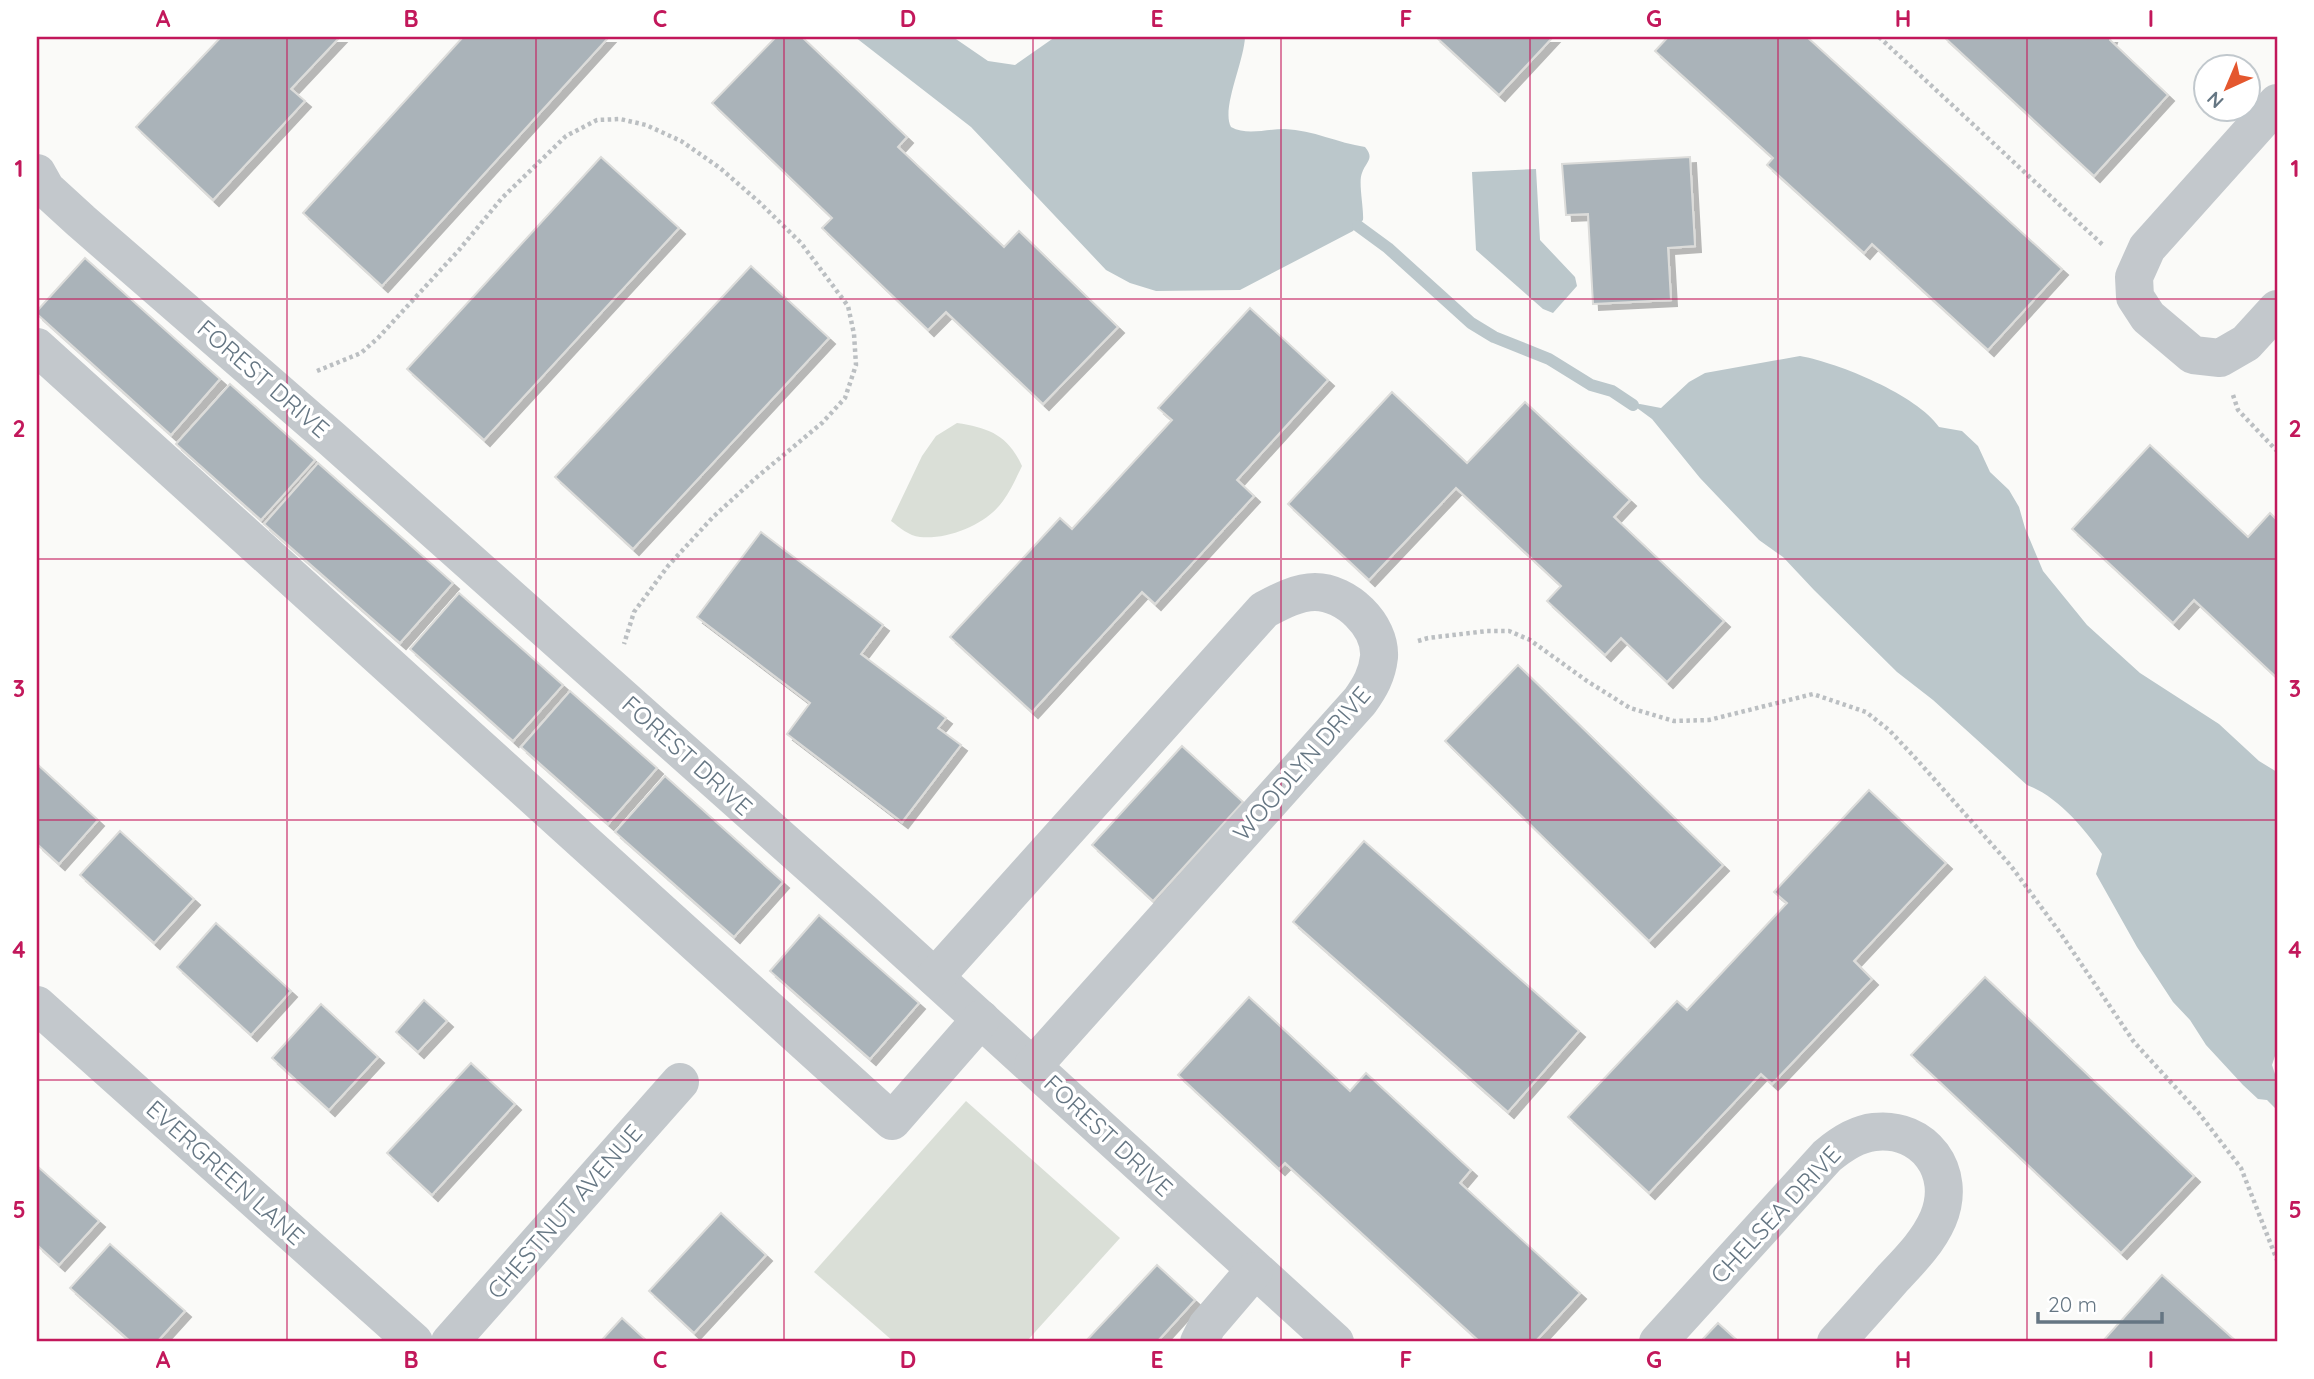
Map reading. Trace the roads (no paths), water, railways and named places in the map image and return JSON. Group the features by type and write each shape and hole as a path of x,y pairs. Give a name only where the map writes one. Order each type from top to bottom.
{"street":[{"path":"2277,103 2147,248 2134,277 2135,297 2148,317 2193,355 2220,358 2246,343 2277,309"},
{"name":"FOREST DRIVE","path":"37,173 46,189 49,209 272,386 981,1019 1335,1342"},
{"path":"37,347 892,1121 981,1019"},
{"name":"WOODLYN DRIVE","path":"934,977 1264,610 1287,598 1316,592 1338,598 1359,611 1372,631 1379,654 1374,681 1360,701 1032,1066"},
{"name":"EVERGREEN LANE","path":"37,1004 414,1342"},
{"name":"CHESTNUT AVENUE","path":"450,1342 680,1082"},
{"name":"CHELSEA DRIVE","path":"1658,1342 1826,1156 1846,1141 1873,1132 1903,1133 1922,1142 1939,1166 1944,1187 1939,1217 1922,1247 1836,1342"},
{"path":"1199,1342 1207,1326 1254,1270"}],"waterway":[{"path":"1358,226 1388,248 1471,323 1494,337 1549,359 1591,385 1612,391 1633,405"}]}
